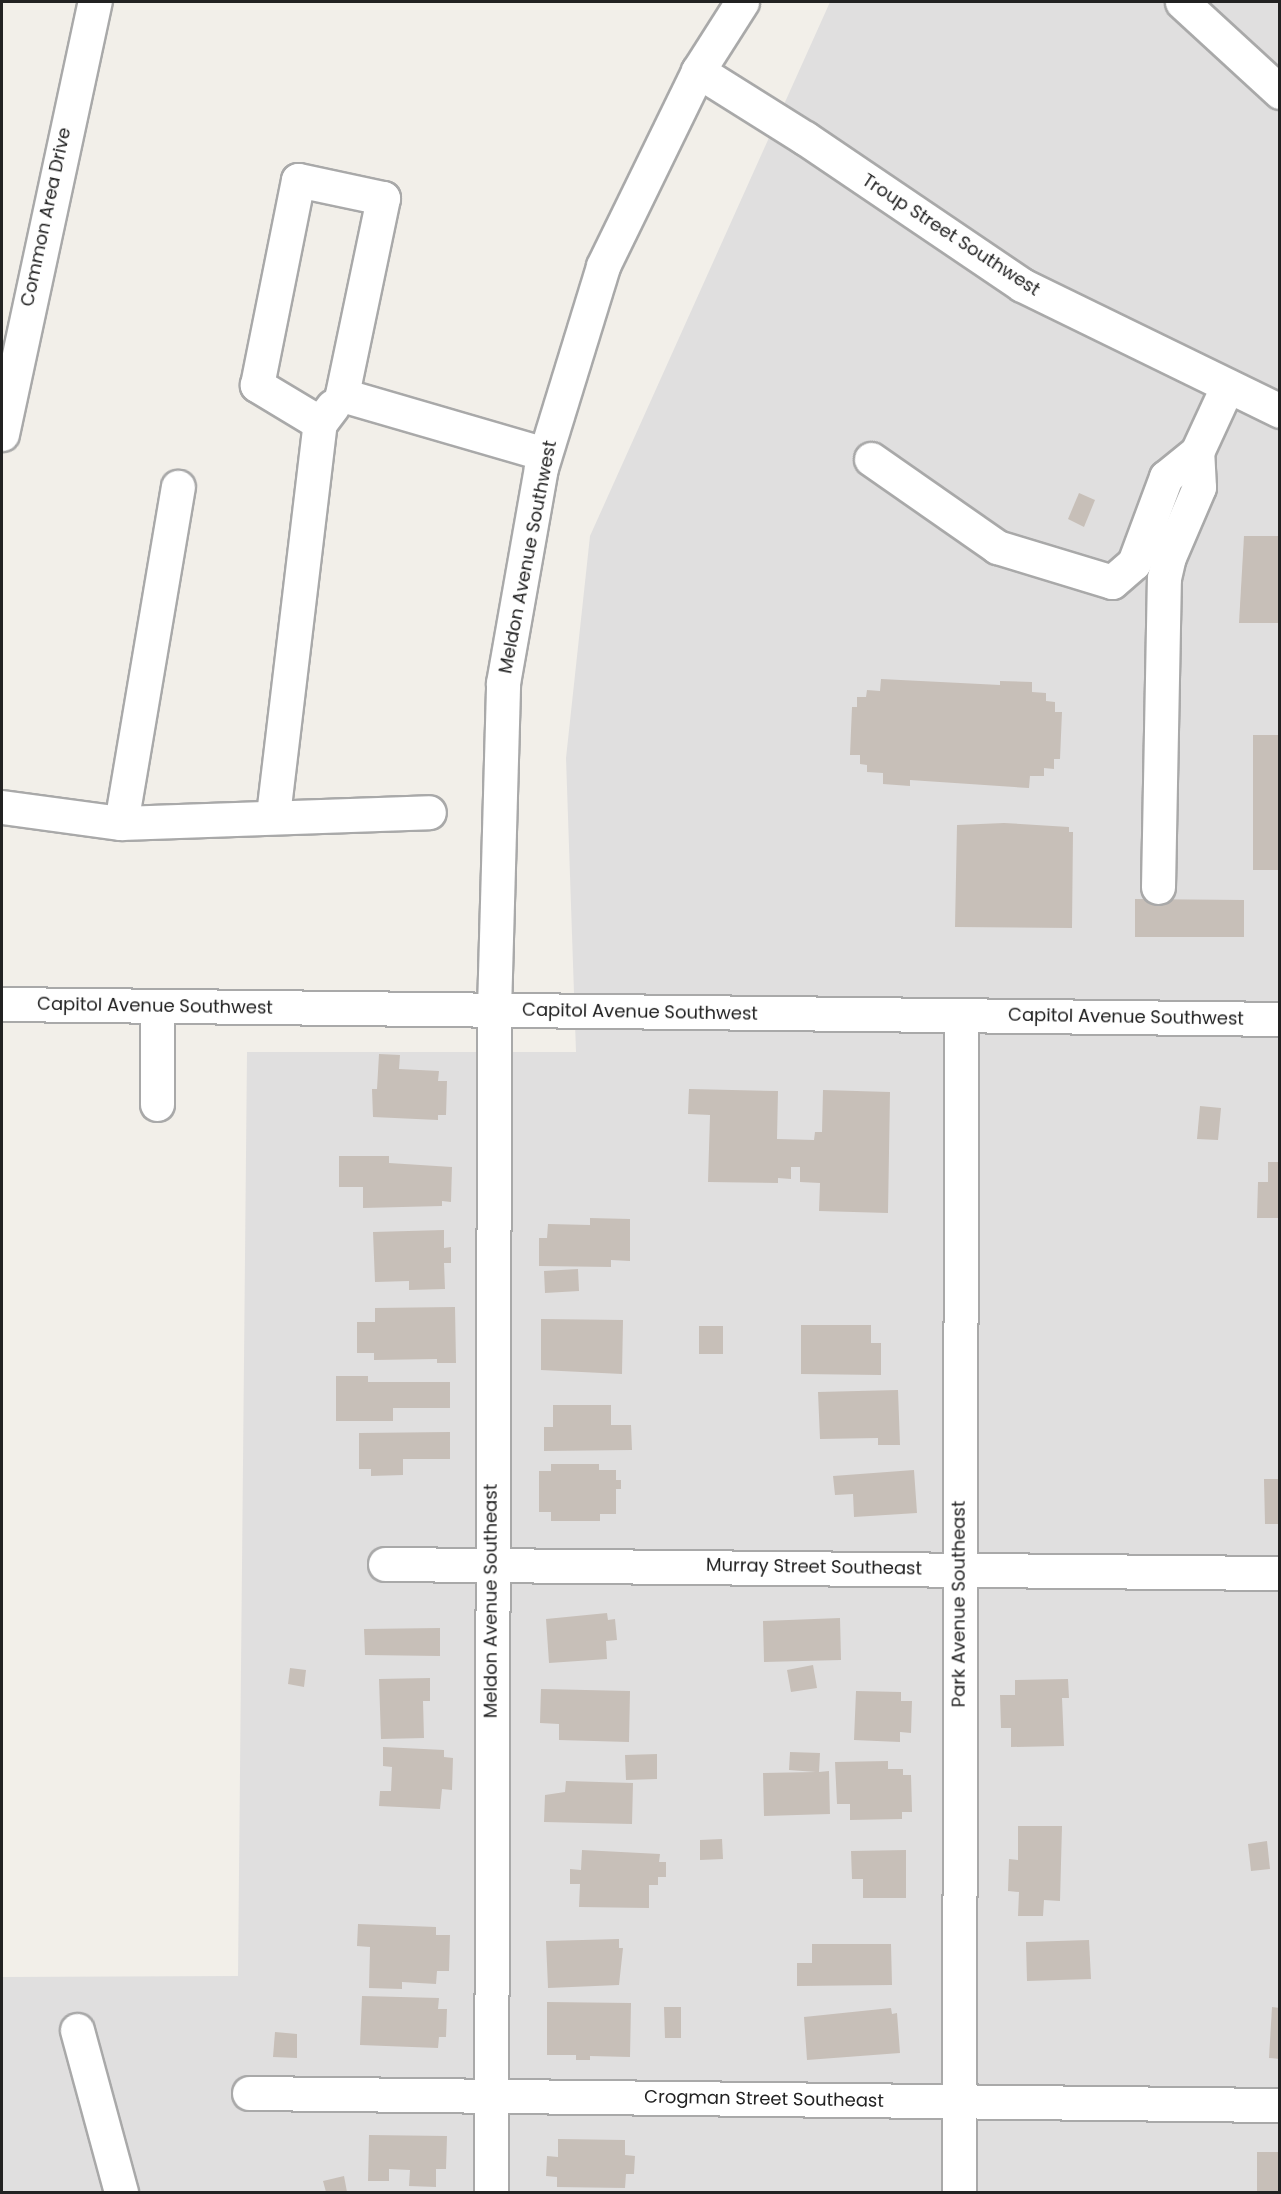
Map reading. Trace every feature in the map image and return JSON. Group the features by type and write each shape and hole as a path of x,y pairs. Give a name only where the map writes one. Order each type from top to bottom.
{"street":[{"name":"Common Area Drive","path":"2,433 95,2"},
{"name":"Meldon Avenue Southwest","path":"494,1010 503,683 545,454 603,266 698,71 742,2"},
{"path":"1182,2 1280,92"},
{"name":"Troup Street Southwest","path":"698,71 805,138 1022,285 1280,411"},
{"path":"273,815 320,423 342,395 383,198 298,180 257,385 320,423"},
{"path":"871,459 997,547 1112,582 1134,563 1166,477 1197,452 1227,387"},
{"path":"342,395 545,454"},
{"path":"1158,887 1164,578 1169,557 1199,487 1197,452"},
{"path":"121,823 177,488"},
{"path":"1134,563 1164,578"},
{"path":"2,807 121,823 273,815 429,812"},
{"name":"Capitol Avenue Southwest","path":"2,1004 1280,1019"},
{"path":"157,1006 157,1104"},
{"name":"Meldon Avenue Southeast","path":"490,2193 494,1010"},
{"name":"Park Avenue Southeast","path":"959,2193 961,1015"},
{"name":"Murray Street Southeast","path":"385,1564 491,1563 1280,1573"},
{"path":"77,2030 121,2193"},
{"name":"Crogman Street Southeast","path":"249,2093 1280,2105"}],"shaded area":[{"path":"830,2 1279,2 1279,2192 2,2192 2,1977 238,1976 247,1052 576,1052 566,758 590,536"}],"building":[{"path":"1079,493 1095,500 1084,527 1068,519"},
{"path":"1244,536 1280,536 1280,623 1239,623"},
{"path":"881,679 1000,685 1000,681 1032,682 1032,692 1046,693 1046,701 1055,702 1055,712 1062,712 1060,759 1054,759 1054,769 1044,768 1044,776 1030,776 1029,788 910,780 910,786 883,784 883,773 867,772 867,765 860,764 860,755 850,755 852,707 857,707 857,697 866,697 867,690 880,691"},
{"path":"1253,735 1280,735 1280,870 1253,870"},
{"path":"1004,823 1069,827 1069,832 1073,832 1072,928 955,927 957,825"},
{"path":"1135,899 1244,900 1244,937 1135,937"},
{"path":"379,1054 400,1055 399,1069 439,1071 438,1081 447,1081 446,1115 438,1115 438,1120 373,1117 372,1089 377,1089"},
{"path":"689,1089 778,1091 777,1139 814,1140 815,1132 822,1132 823,1090 890,1092 888,1213 819,1211 820,1183 800,1182 800,1167 791,1167 791,1179 778,1178 778,1183 708,1182 710,1115 688,1114"},
{"path":"1200,1106 1221,1108 1218,1140 1197,1139"},
{"path":"339,1156 389,1156 389,1163 452,1167 451,1202 442,1201 442,1206 363,1208 363,1187 339,1187"},
{"path":"1268,1162 1280,1162 1280,1218 1257,1218 1258,1182 1268,1182"},
{"path":"590,1218 630,1219 630,1261 611,1260 611,1267 539,1266 539,1238 547,1238 548,1224 590,1225"},
{"path":"444,1230 444,1248 451,1247 451,1263 444,1263 445,1289 409,1290 409,1281 375,1282 373,1232"},
{"path":"578,1269 579,1291 545,1293 544,1271"},
{"path":"455,1307 456,1363 437,1363 437,1359 374,1360 374,1353 357,1353 357,1322 375,1322 375,1308"},
{"path":"541,1319 623,1320 622,1374 541,1370"},
{"path":"801,1325 871,1325 871,1343 881,1343 881,1375 801,1374"},
{"path":"699,1326 723,1326 723,1354 699,1354"},
{"path":"336,1376 368,1376 368,1382 450,1382 450,1408 393,1408 393,1421 336,1421"},
{"path":"898,1390 900,1445 878,1445 878,1438 820,1439 818,1392"},
{"path":"553,1405 611,1405 611,1425 631,1425 632,1450 544,1451 544,1427 553,1427"},
{"path":"450,1432 450,1459 403,1459 403,1475 371,1476 371,1469 359,1469 359,1433"},
{"path":"551,1464 599,1464 599,1470 616,1470 616,1480 621,1480 621,1489 616,1489 616,1514 600,1514 600,1521 551,1521 551,1512 539,1512 539,1471 551,1471"},
{"path":"914,1470 917,1513 854,1517 853,1494 835,1495 833,1476"},
{"path":"1264,1479 1280,1479 1280,1524 1265,1524"},
{"path":"607,1613 608,1620 615,1619 617,1640 606,1641 607,1659 549,1663 546,1619"},
{"path":"840,1618 841,1660 764,1662 763,1621"},
{"path":"440,1628 440,1656 365,1655 364,1629"},
{"path":"813,1665 817,1688 791,1692 787,1670"},
{"path":"290,1668 306,1670 304,1687 288,1684"},
{"path":"430,1678 430,1701 423,1701 424,1738 381,1739 379,1679"},
{"path":"1068,1679 1069,1698 1062,1698 1064,1746 1011,1747 1011,1728 1001,1728 1000,1695 1015,1695 1015,1680"},
{"path":"541,1689 630,1691 629,1742 559,1740 559,1724 540,1723"},
{"path":"856,1691 901,1692 901,1701 912,1701 911,1733 900,1732 900,1742 854,1740"},
{"path":"383,1747 444,1750 444,1757 453,1758 452,1790 442,1789 440,1809 379,1806 380,1791 391,1791 392,1767 383,1766"},
{"path":"790,1752 820,1753 819,1772 829,1771 830,1814 764,1816 763,1773 816,1772 789,1770"},
{"path":"657,1754 657,1779 626,1780 625,1755"},
{"path":"888,1761 888,1769 903,1769 903,1775 911,1775 912,1812 902,1812 902,1819 850,1820 850,1804 837,1804 835,1762"},
{"path":"566,1781 633,1783 632,1824 544,1822 545,1795 565,1792"},
{"path":"1018,1826 1062,1826 1060,1901 1044,1900 1043,1916 1018,1916 1019,1892 1008,1891 1009,1859 1018,1860"},
{"path":"722,1839 723,1859 700,1860 700,1840"},
{"path":"1267,1841 1270,1869 1251,1871 1248,1844"},
{"path":"582,1850 660,1854 659,1862 666,1862 666,1877 658,1877 658,1885 649,1885 649,1908 579,1907 580,1884 570,1884 570,1869 581,1870"},
{"path":"906,1850 906,1898 863,1898 863,1879 852,1879 851,1851"},
{"path":"358,1924 436,1927 436,1935 450,1935 449,1971 437,1971 436,1984 402,1982 402,1989 369,1988 370,1947 357,1946"},
{"path":"619,1939 619,1948 623,1948 619,1985 548,1988 546,1941"},
{"path":"1089,1940 1091,1979 1027,1981 1026,1942"},
{"path":"812,1944 891,1944 892,1985 797,1986 797,1963 812,1963"},
{"path":"362,1996 439,1998 438,2009 447,2009 446,2037 439,2037 438,2048 360,2045"},
{"path":"547,2002 631,2003 630,2057 590,2056 590,2060 576,2060 576,2055 547,2055"},
{"path":"664,2007 681,2007 681,2038 665,2038"},
{"path":"1272,2007 1280,2008 1280,2059 1269,2058"},
{"path":"891,2008 892,2014 897,2013 900,2053 807,2060 804,2017"},
{"path":"275,2032 297,2034 297,2058 273,2057"},
{"path":"369,2135 447,2136 446,2169 436,2169 436,2187 409,2186 410,2170 389,2169 389,2181 368,2181"},
{"path":"558,2139 625,2140 625,2155 635,2156 634,2174 626,2174 625,2188 557,2187 557,2177 546,2176 547,2156 558,2157"},
{"path":"1257,2152 1280,2152 1280,2192 1257,2192"},
{"path":"344,2176 347,2192 326,2192 323,2181"}]}
